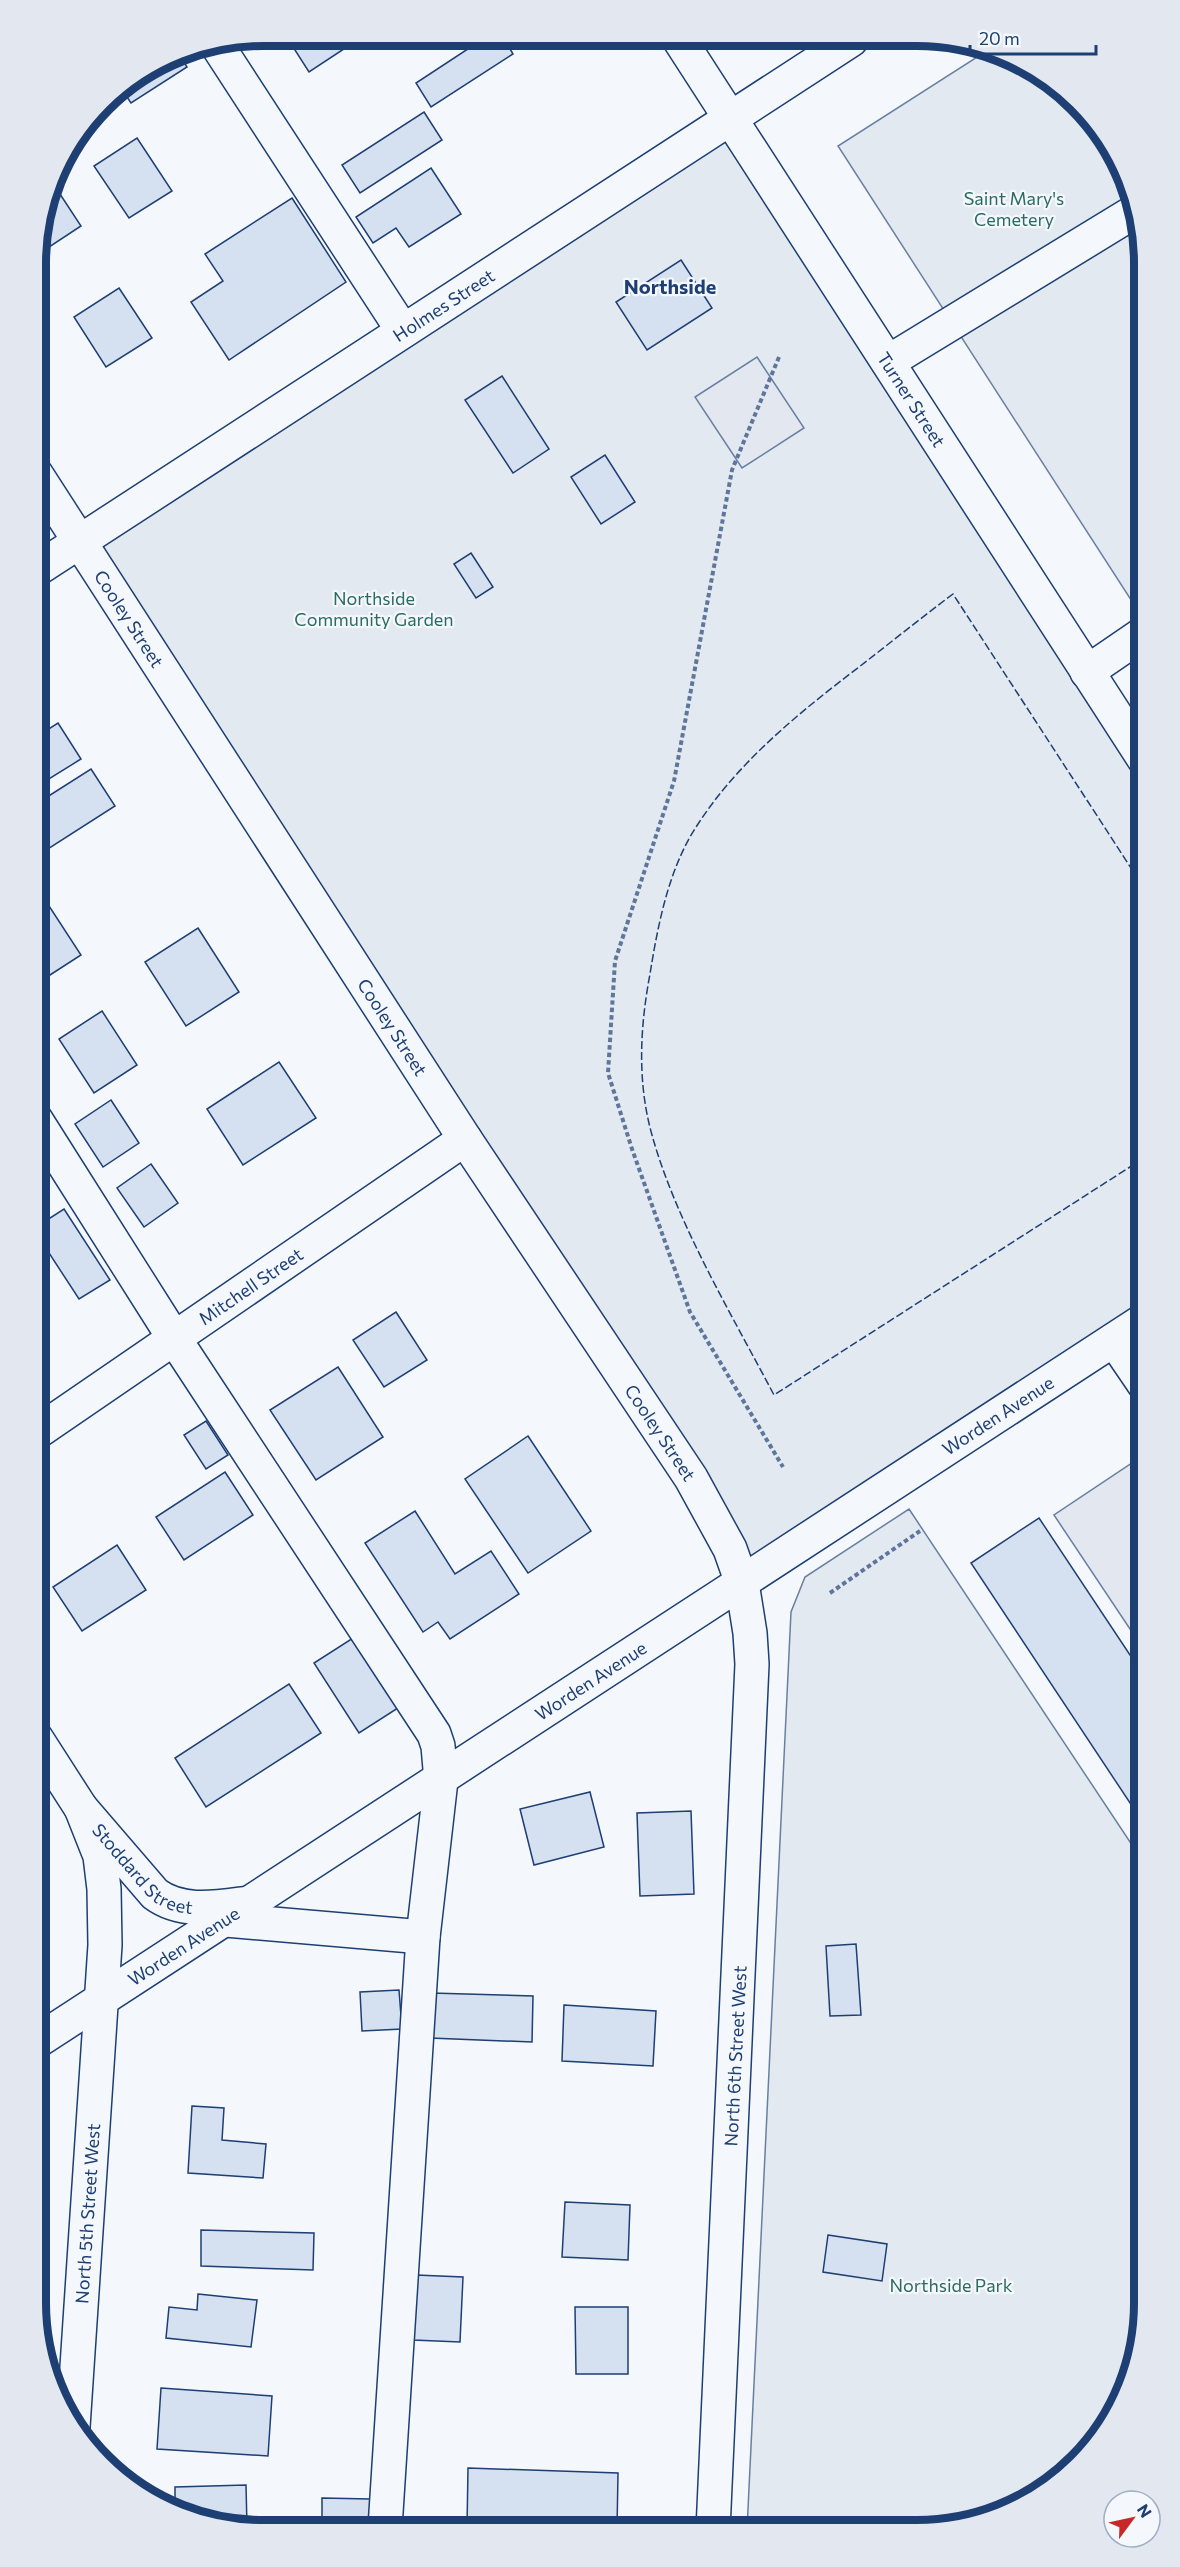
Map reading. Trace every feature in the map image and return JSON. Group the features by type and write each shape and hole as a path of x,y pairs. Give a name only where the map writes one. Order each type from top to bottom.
{"street":[{"name":"Turner Street","path":"684,46 1134,744"},
{"name":"Holmes Street","path":"46,564 842,46"},
{"path":"221,51 403,331"},
{"path":"888,362 1128,216"},
{"name":"Cooley Street","path":"46,489 465,1139 691,1478 730,1549 742,1583"},
{"path":"1087,672 1134,640"},
{"path":"46,1136 174,1338 434,1734 438,1746 441,1780 423,1936 386,2520"},
{"name":"Mitchell Street","path":"46,1426 465,1139"},
{"name":"Worden Avenue","path":"46,2036 1134,1327"},
{"path":"1114,1340 1134,1369"},
{"name":"North 6th Street West","path":"713,2520 752,1664 750,1633 742,1583"},
{"name":"Stoddard Street","path":"46,1754 81,1808 149,1888 161,1898 188,1907 214,1908 254,1902"},
{"name":"Stoddard Street","path":"81,1808 100,1856 104,1889 105,1945 102,2000"},
{"path":"226,1920 423,1936"},
{"name":"North 5th Street West","path":"74,2409 102,2000"}],"path":[{"path":"778,357 732,470 674,781 615,961 608,1073 632,1149 690,1311 783,1467"},
{"path":"830,1593 920,1531"}],"green space":[{"name":"Saint Mary's Cemetery","path":"979,56 1012,69 1048,91 1070,110 1097,143 1122,194 1132,236 1134,264 1134,605 838,146"},
{"name":"Northside Community Garden","path":"730,118 1134,744 1134,1328 742,1583 80,542"},
{"name":"Northside Park","path":"909,1509 1134,1848 1134,2303 1132,2331 1126,2359 1117,2386 1097,2424 1080,2446 1059,2467 1037,2484 999,2504 944,2519 747,2520 791,1612 805,1577"}],"shaded area":[{"path":"757,357 804,428 742,468 695,397"},
{"path":"1134,1462 1134,1635 1054,1515"}],"building":[{"path":"292,46 348,46 309,72"},
{"path":"472,46 508,46 513,54 431,107 416,83"},
{"path":"184,62 187,67 131,103 126,96 132,91 155,76"},
{"path":"424,112 442,140 360,193 342,165"},
{"path":"137,138 172,191 129,218 94,166"},
{"path":"431,168 461,214 409,247 396,228 373,243 356,217"},
{"path":"59,192 81,226 47,248"},
{"path":"292,198 346,282 229,360 191,302 223,281 205,254"},
{"path":"681,260 712,308 647,350 616,302"},
{"path":"119,288 152,338 106,367 74,317"},
{"path":"502,376 549,449 513,473 465,400"},
{"path":"605,455 635,502 601,524 571,477"},
{"path":"471,553 493,587 476,598 454,564"},
{"path":"58,723 81,759 46,781 46,731"},
{"path":"91,769 115,806 46,850 46,798"},
{"path":"46,901 81,955 46,978"},
{"path":"198,928 239,992 186,1026 145,962"},
{"path":"102,1011 137,1065 94,1093 59,1039"},
{"path":"279,1062 316,1118 243,1165 207,1109"},
{"path":"111,1100 139,1143 103,1167 75,1124"},
{"path":"151,1164 178,1203 144,1227 117,1188"},
{"path":"64,1209 110,1280 79,1299 46,1248 46,1221"},
{"path":"396,1312 427,1360 384,1387 353,1340"},
{"path":"338,1367 383,1437 316,1480 270,1410"},
{"path":"206,1421 228,1455 206,1469 184,1435"},
{"path":"528,1436 591,1531 528,1573 465,1479"},
{"path":"225,1472 253,1515 184,1560 156,1517"},
{"path":"415,1511 455,1574 491,1551 519,1594 450,1639 438,1622 423,1632 365,1543"},
{"path":"1039,1518 1134,1661 1134,1809 971,1563"},
{"path":"117,1545 146,1590 82,1631 53,1587"},
{"path":"353,1638 398,1708 359,1733 314,1663"},
{"path":"289,1684 321,1733 206,1807 175,1758"},
{"path":"590,1792 604,1847 534,1865 520,1809"},
{"path":"691,1811 694,1894 640,1896 637,1813"},
{"path":"856,1944 861,2015 830,2016 826,1946"},
{"path":"399,1990 402,2029 362,2031 360,1992"},
{"path":"431,1993 533,1996 532,2042 430,2038"},
{"path":"564,2005 656,2011 653,2066 562,2061"},
{"path":"192,2106 224,2108 222,2140 266,2144 263,2178 188,2173"},
{"path":"565,2202 630,2205 628,2260 562,2257"},
{"path":"201,2230 314,2233 313,2270 201,2266"},
{"path":"828,2235 887,2244 882,2281 823,2272"},
{"path":"416,2275 463,2277 460,2342 413,2340"},
{"path":"198,2294 257,2300 251,2347 166,2338 169,2307 197,2310"},
{"path":"575,2307 628,2307 628,2374 576,2374"},
{"path":"161,2388 272,2396 268,2456 157,2449"},
{"path":"468,2468 618,2473 617,2520 467,2520"},
{"path":"246,2485 247,2520 208,2513 181,2504 175,2501 175,2487"},
{"path":"322,2498 370,2499 369,2520 322,2520"}],"fence":[{"path":"1134,873 953,594 793,720 732,779 698,824 679,859 661,916 644,1014 642,1075 652,1135 675,1201 706,1268 774,1395 1134,1164"}],"district":[{"name":"Northside","path":"670,286"}]}
